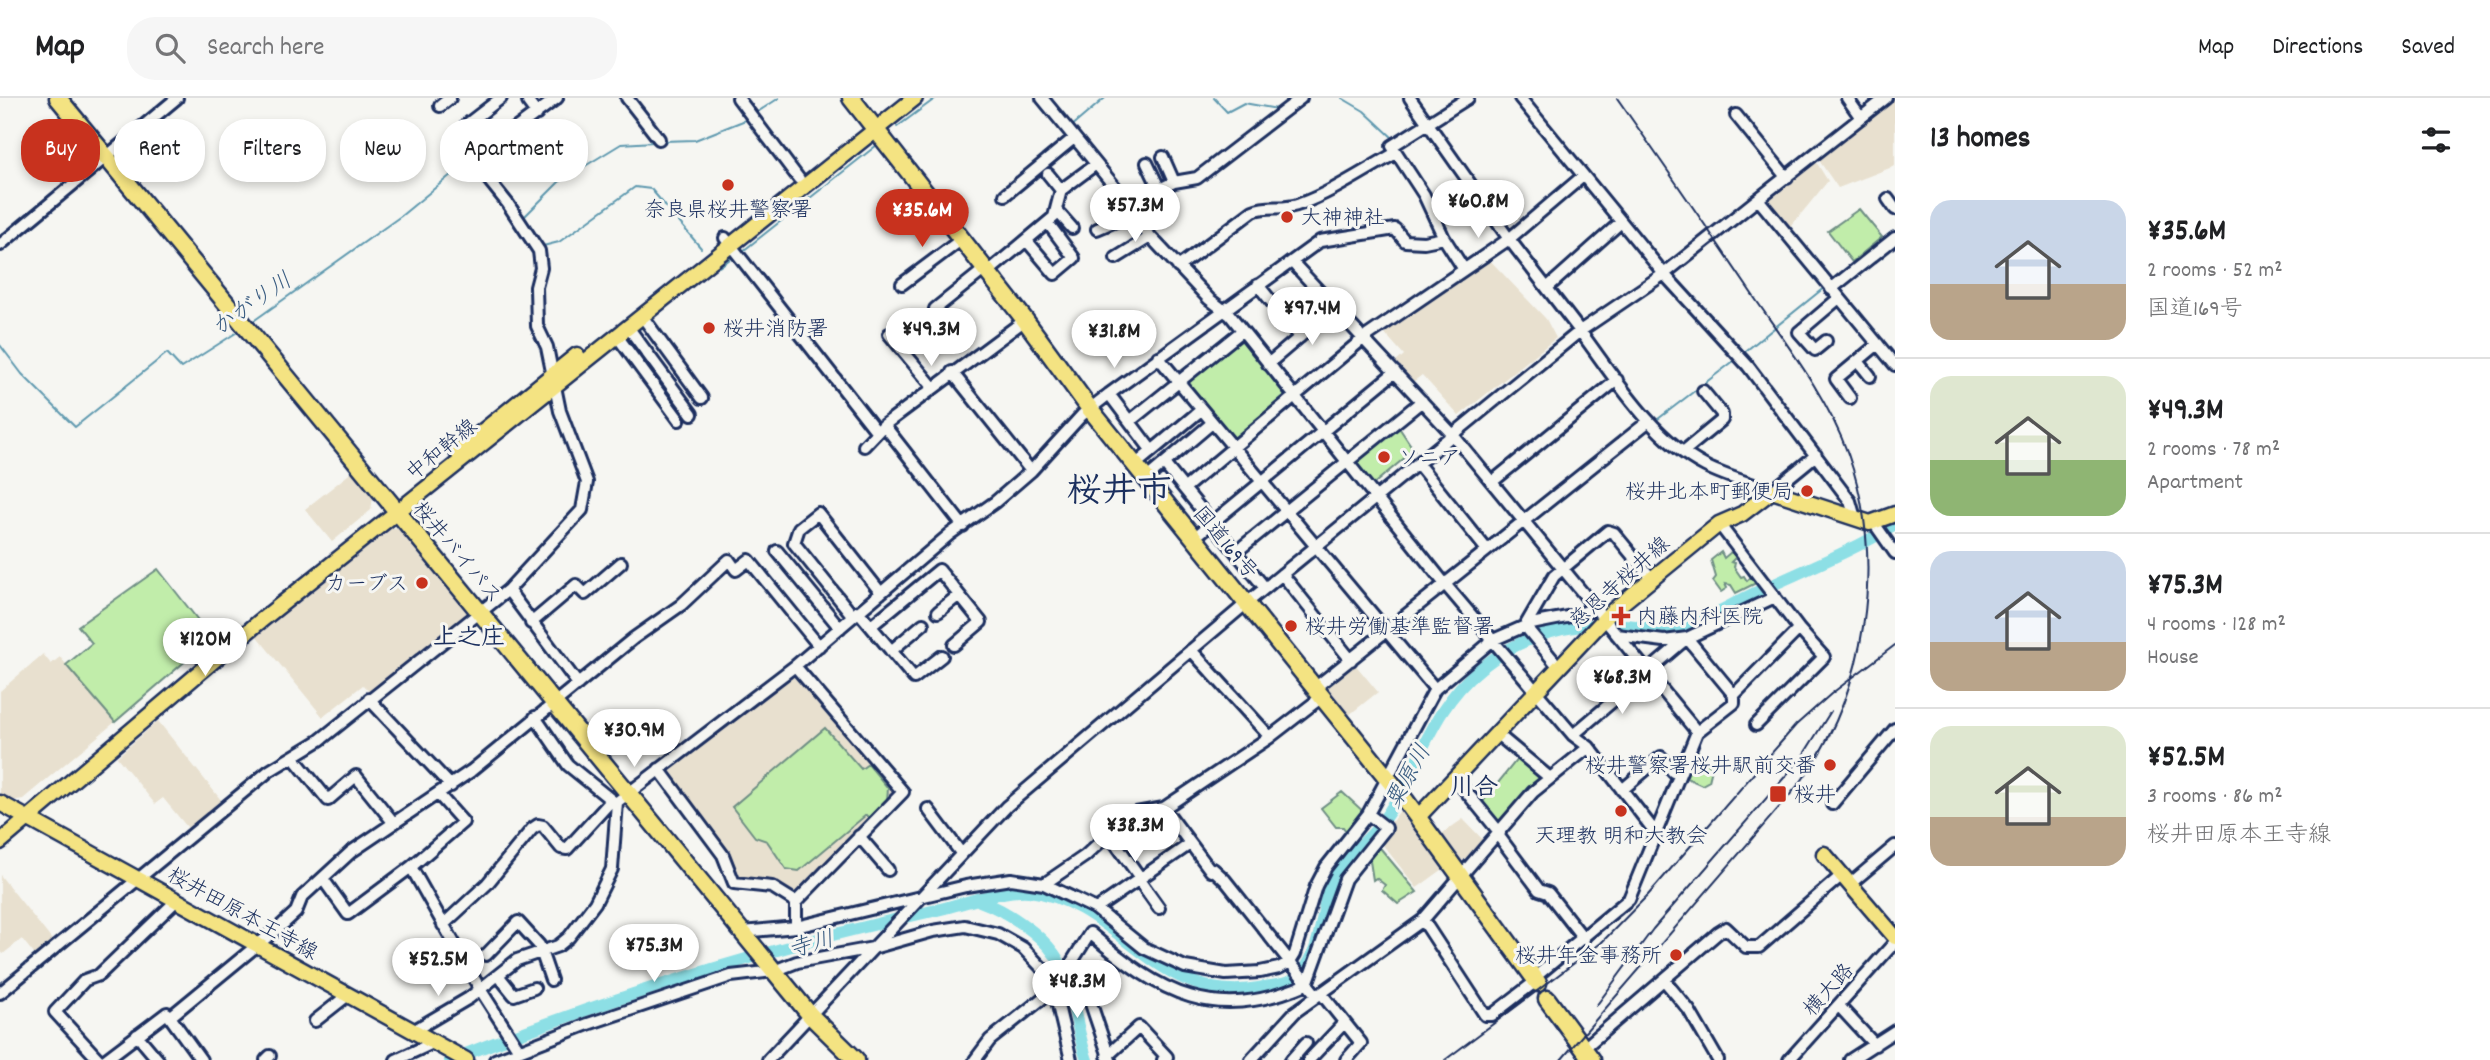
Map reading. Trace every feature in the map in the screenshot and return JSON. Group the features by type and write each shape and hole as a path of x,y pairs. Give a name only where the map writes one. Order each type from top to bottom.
{"highway":[{"name":"桜井バイパス","path":"58,98 554,702 619,799 743,934 811,1016 856,1060"},
{"name":"国道169号","path":"851,98 1025,320 1090,409 1248,601 1405,800 1536,980"},
{"path":"1547,999 1588,1054"}],"main road":[{"name":"中和幹線","path":"0,830 23,816 394,508 873,127 902,98"},
{"name":"中和幹線","path":"555,379 642,316 799,179 915,98"},
{"path":"1772,491 1875,526 1895,514"},
{"name":"慈恩寺桜井線","path":"1418,817 1558,666 1587,639 1602,612 1651,578 1719,524 1742,514 1772,491"},
{"name":"桜井田原本王寺線","path":"0,803 466,1060"},
{"name":"中和幹線","path":"0,842 23,816"},
{"path":"1824,854 1895,940"}],"street":[{"path":"0,245 177,98"},
{"path":"440,106 450,98"},
{"path":"474,119 501,98"},
{"path":"0,993 243,793 326,736 508,590 582,510 587,482 560,411 547,347 537,326 536,287 541,268 539,251 508,204 476,164 485,151 557,98"},
{"path":"627,98 659,139"},
{"path":"756,98 741,102 799,179"},
{"path":"1042,98 1096,164 1150,237 1242,331 1444,583 1573,735 1589,747 1652,828 1657,830"},
{"path":"1097,229 1159,188 1198,178 1283,106 1301,98"},
{"path":"1410,98 1509,239 1617,380 1649,421 1684,453 1707,467 1772,491 1816,455"},
{"path":"1463,268 1444,238 1424,195 1392,146 1452,111 1468,98"},
{"path":"1520,98 1664,274 1740,357 1850,501 1855,518"},
{"path":"1847,98 1861,118"},
{"path":"768,1060 1007,806 1248,601 1580,331 1664,274 1886,98"},
{"path":"528,102 537,114"},
{"path":"1736,115 1787,178"},
{"path":"1005,195 1074,138"},
{"path":"1178,267 1252,212 1265,208 1287,209 1304,203 1396,153"},
{"path":"1163,157 1174,182"},
{"path":"1147,163 1159,188"},
{"path":"935,309 1048,223 1057,211 1061,190 1096,164"},
{"path":"1048,174 1061,190"},
{"path":"1185,488 1363,338 1509,239 1583,176"},
{"path":"1758,199 1895,365"},
{"path":"1057,211 1072,228"},
{"path":"1547,288 1621,222"},
{"path":"1027,240 1055,274 1074,258 1048,223"},
{"path":"443,925 487,884 532,829 538,825 543,826 561,848 567,849 619,799 795,666 950,534 964,526 1031,471 1090,409 1320,241 1395,229 1405,241 1424,242 1444,238"},
{"path":"1116,258 1150,237"},
{"path":"1829,286 1895,238"},
{"path":"902,285 962,239"},
{"path":"728,242 964,526"},
{"path":"1292,262 1453,435 1602,612 1617,635 1697,732"},
{"path":"1258,285 1300,337"},
{"path":"1826,341 1815,350 1799,332 1839,298"},
{"path":"1268,364 1335,307"},
{"path":"642,316 702,398"},
{"path":"864,446 881,428 952,372 1025,320"},
{"path":"623,331 692,414"},
{"path":"623,331 679,420"},
{"path":"1130,421 1242,331"},
{"path":"889,334 933,387"},
{"path":"1850,398 1836,379 1878,344"},
{"path":"1158,357 1314,548 1435,689"},
{"path":"1858,361 1870,376"},
{"path":"952,372 1031,471"},
{"path":"1195,537 1395,372"},
{"path":"1492,482 1617,380"},
{"path":"1684,453 1722,421 1722,414 1703,391"},
{"path":"1109,394 1152,451"},
{"path":"1236,552 1348,464 1422,401"},
{"path":"1135,465 1201,410"},
{"path":"1044,884 1085,856 1136,813 1164,808 1270,737 1351,660 1649,421"},
{"path":"1147,478 1212,423"},
{"path":"1164,464 1265,588"},
{"path":"1418,464 1487,550"},
{"path":"881,593 818,513 799,527 794,543 856,614 871,626 914,678 942,656"},
{"path":"1719,524 1799,629 1824,657 1756,725"},
{"path":"1875,526 1895,553"},
{"path":"1525,626 1533,609 1563,568 1608,531 1614,533 1651,578"},
{"path":"777,551 840,628"},
{"path":"170,1017 296,912 302,897 363,842 451,786 634,638 681,606 729,560 736,570 749,560 819,646"},
{"path":"531,623 576,585 585,594 621,563"},
{"path":"871,626 939,570 981,622 954,645"},
{"path":"1282,574 1351,660"},
{"path":"508,590 578,684"},
{"path":"938,612 959,595"},
{"path":"1573,735 1687,638 1773,595"},
{"path":"1290,963 1326,867 1369,814 1390,781 1435,689 1495,642 1525,626 1552,617 1602,612"},
{"path":"891,651 923,624"},
{"path":"1525,626 1558,666"},
{"path":"1423,920 1485,1015 1492,1015 1629,899 1697,732 1734,699 1799,629"},
{"path":"1617,635 1664,641 1687,638"},
{"path":"1687,638 1734,699"},
{"path":"1191,650 1270,737"},
{"path":"795,666 902,792 902,797 859,836 796,902 796,927"},
{"path":"369,699 451,786"},
{"path":"535,717 568,765 619,799"},
{"path":"1496,733 1550,778"},
{"path":"1832,804 1893,736"},
{"path":"1251,1060 1295,1012 1423,920 1458,875 1499,834 1533,792 1589,747"},
{"path":"293,757 328,800 356,776 393,822"},
{"path":"1622,790 1661,757 1673,772 1680,774"},
{"path":"659,769 723,855 734,883 772,887 796,902"},
{"path":"1455,778 1539,890 1548,893 1584,939"},
{"path":"323,879 348,914 411,867 463,822 438,794"},
{"path":"413,1031 480,989 517,960 558,946 569,937 605,887 612,869 619,799"},
{"path":"1164,808 1211,871 1213,869 1225,880 1306,983 1319,994 1361,1043 1346,1060"},
{"path":"928,809 961,853"},
{"path":"1163,1060 1167,1057 1139,1027 1109,1058 1084,983 1073,960 1090,933 1144,977 1168,990 1194,999 1230,1003 1261,1000 1306,983 1337,895 1345,879 1384,826 1369,814"},
{"path":"1109,834 1159,908"},
{"path":"859,836 888,870"},
{"path":"1096,909 1190,844"},
{"path":"1588,1054 1664,980 1726,928 1746,947 1759,947 1895,846"},
{"path":"411,867 480,989 517,1046"},
{"path":"743,934 796,927 922,896 1011,879 1044,884 1096,909 1144,948 1185,967 1226,974 1260,972 1290,963"},
{"path":"99,1060 55,1012 85,980 99,975 177,900"},
{"path":"486,955 518,922 542,952 551,980"},
{"path":"495,1060 517,1046 731,976 773,970 797,961 965,926 998,934 1023,948 1044,971 1053,990 1071,1060"},
{"name":"横大路","path":"1789,1060 1895,940"},
{"path":"498,975 514,995 534,988"},
{"path":"1664,980 1689,1010 1718,1060"},
{"path":"975,1060 990,1040 1053,990"},
{"path":"315,1021 348,995"},
{"path":"1839,1006 1872,1046 1874,1060"},
{"path":"106,1060 167,1013 201,1060"},
{"path":"1309,1060 1344,1023"},
{"path":"1850,1060 1895,1031"},
{"path":"138,1035 158,1060"},
{"path":"1291,1060 1306,1043"},
{"path":"396,1060 438,1044"}],"shaded area":[{"path":"1895,98 1895,166 1838,188 1818,159"},
{"path":"1815,160 1828,181 1787,231 1765,200"},
{"path":"1486,256 1546,319 1556,338 1459,416 1422,375 1413,382 1395,363 1404,355 1381,329"},
{"path":"353,471 373,497 371,510 332,542 305,509"},
{"path":"388,528 399,528 470,613 469,617 371,694 363,685 323,717 255,634"},
{"path":"43,654 51,664 60,657 115,722 23,799 11,801 0,795 0,691"},
{"path":"1354,663 1378,692 1349,715 1326,685"},
{"path":"795,671 897,791 821,872 793,894 735,875 666,774"},
{"path":"158,721 225,805 192,833 163,798 155,804 117,757"},
{"path":"1403,806 1446,867 1417,888 1379,840"},
{"path":"1463,819 1486,843 1459,863 1440,835"},
{"path":"0,875 56,945 38,959 22,939 3,954 0,950"}],"green space":[{"path":"1859,209 1882,237 1852,262 1828,231"},
{"path":"1243,337 1290,399 1234,444 1182,381"},
{"name":"ソニア","path":"1398,426 1414,450 1370,487 1354,464"},
{"path":"1721,552 1724,558 1731,552 1736,557 1731,562 1735,563 1734,567 1741,577 1744,576 1747,581 1753,575 1756,583 1736,593 1731,585 1725,584 1727,588 1721,592 1713,581 1716,577 1711,560"},
{"path":"158,569 212,638 115,722 66,665 92,643 78,626"},
{"path":"825,728 861,769 868,764 888,788 887,801 869,818 866,815 799,871 786,869 767,841 755,837 732,807"},
{"path":"1695,751 1698,751 1712,769 1709,781 1702,785 1684,777"},
{"path":"1518,758 1544,776 1499,826 1481,804"},
{"path":"1342,792 1366,814 1349,835 1343,827 1336,827 1321,808"},
{"path":"1376,843 1417,892 1398,904 1382,890 1385,885 1376,878 1373,880 1369,855"}],"waterway":[{"path":"756,113 779,98"},
{"path":"897,127 936,98"},
{"path":"1071,127 1105,98"},
{"path":"1214,98 1227,112 1244,103 1277,109"},
{"path":"1342,98 1364,111 1394,139"},
{"path":"1446,118 1462,108"},
{"path":"663,141 695,140 748,119"},
{"path":"524,217 559,182 621,144 654,142"},
{"path":"743,251 877,145"},
{"name":"かがり川","path":"252,322 401,216 442,182"},
{"path":"543,246 559,242 635,187 651,189 701,248"},
{"path":"719,267 733,257"},
{"path":"1742,354 1825,287"},
{"name":"かがり川","path":"0,345 22,374 75,427 167,353 181,368 239,331"},
{"path":"1658,419 1735,360"},
{"name":"粟原川","path":"450,1060 686,977 868,926 1019,891 1061,899 1089,913 1165,968 1193,982 1224,990 1259,988 1290,982 1303,972 1310,962 1334,877 1379,826 1393,806 1447,704 1462,685 1481,668 1497,656 1531,639 1567,628 1625,625 1670,629 1687,625 1844,553 1895,525"},
{"name":"寺川","path":"980,901 1021,923 1055,955 1070,991 1087,1060"}],"railway":[{"path":"1561,1060 1800,783 1823,747 1841,708 1855,667 1867,581 1866,538 1860,495 1848,454 1830,413 1795,355 1617,98"},
{"path":"1445,1060 1601,943 1648,895 1796,725 1831,694 1895,645"},
{"path":"1596,1006 1653,929 1802,757 1831,711"}],"place":[{"name":"奈良県桜井警察署","path":"728,185"},
{"name":"大神神社","path":"1287,217"},
{"name":"桜井消防署","path":"709,328"},
{"name":"ソニア","path":"1384,457"},
{"name":"桜井北本町郵便局","path":"1807,491"},
{"name":"カーブス","path":"422,583"},
{"name":"内藤内科医院","path":"1621,616"},
{"name":"桜井労働基準監督署","path":"1291,626"},
{"name":"桜井警察署桜井駅前交番","path":"1830,765"},
{"name":"桜井","path":"1778,794"},
{"name":"天理教 明和大教会","path":"1621,811"},
{"name":"桜井年金事務所","path":"1676,955"}],"district":[{"name":"桜井市","path":"1119,489"},
{"name":"上之庄","path":"469,636"},
{"name":"川合","path":"1474,786"}]}
